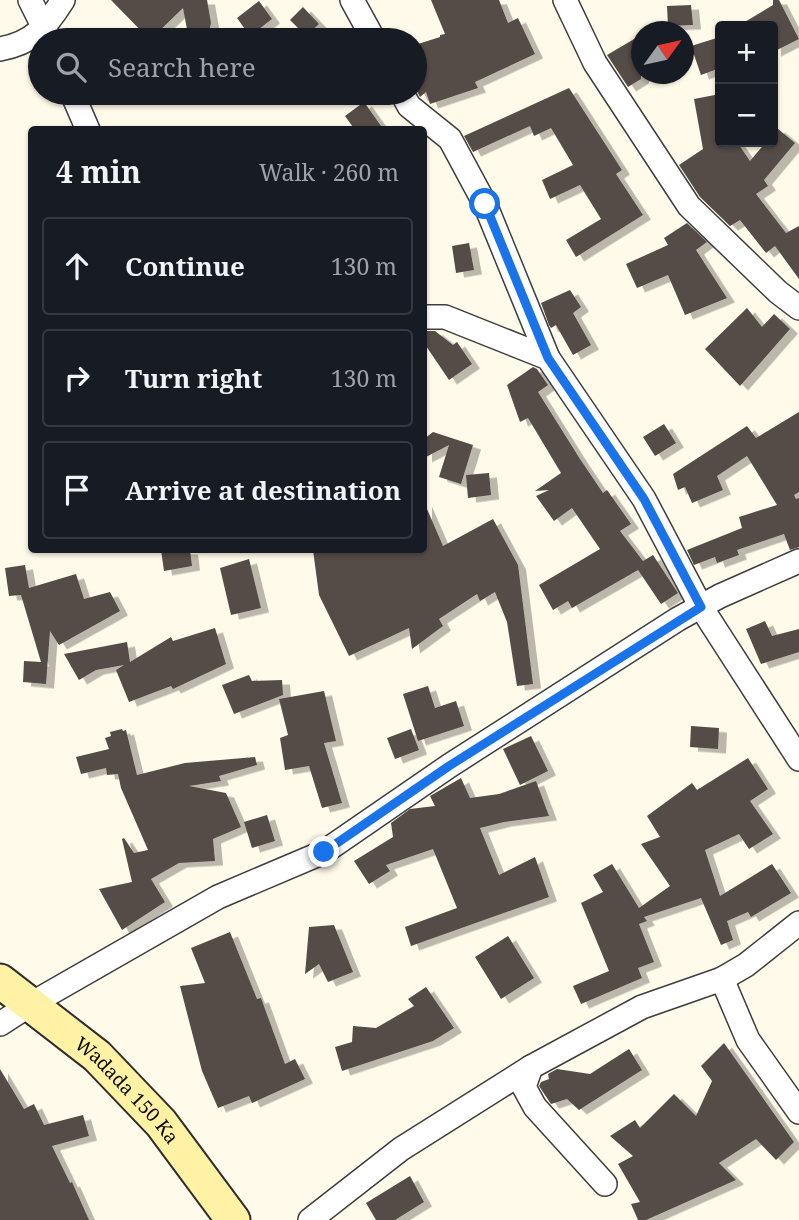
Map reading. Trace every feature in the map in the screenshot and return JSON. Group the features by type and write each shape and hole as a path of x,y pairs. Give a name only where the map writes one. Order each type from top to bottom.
{"street":[{"path":"30,0 44,28"},
{"path":"50,28 62,0"},
{"path":"352,0 367,28"},
{"path":"565,0 595,63 689,206 778,292 799,308"},
{"path":"0,49 28,41"},
{"path":"77,105 86,126"},
{"path":"408,105 450,139 485,204 548,358 644,499 701,607 799,759"},
{"path":"427,317 445,317 548,358"},
{"path":"0,1024 219,897 324,852 449,766 701,607 799,561"},
{"path":"310,1220 401,1149 531,1067 642,1007 722,979 746,965 799,923"},
{"path":"722,979 748,1040 799,1112"},
{"name":"Wadada 150 Ka","path":"0,981 97,1056 161,1123 233,1220"},
{"path":"531,1067 524,1087 535,1107 605,1184"}],"building":[{"path":"111,0 207,0 210,28 187,28 183,8 162,28 138,28"},
{"path":"431,0 499,0 508,23 518,18 535,54 475,82 478,88 430,104 427,95 427,41 445,34"},
{"path":"773,0 779,0 799,39 778,50 778,21 746,21 773,5"},
{"path":"259,1 272,19 260,28 244,28 237,18"},
{"path":"691,5 693,21 668,21 667,6"},
{"path":"303,7 319,24 315,28 298,28 290,20"},
{"path":"715,39 715,70 701,75 694,55 694,45"},
{"path":"631,41 633,84 628,87 607,55"},
{"path":"569,88 622,170 616,174 643,215 576,257 566,240 601,219 580,185 550,199 542,180 573,165 551,128 534,136 530,126 473,152 464,136"},
{"path":"715,95 715,147 740,147 750,161 762,147 778,147 778,129 795,143 764,180 768,186 756,194 786,233 799,226 799,279 775,246 766,253 740,220 730,226 700,197 679,165 703,149 694,99"},
{"path":"360,105 366,105 381,126 352,126 345,116"},
{"path":"687,223 707,242 696,250 727,298 685,315 668,275 637,288 626,264 668,245 664,238"},
{"path":"469,243 474,270 456,273 452,246"},
{"path":"570,290 581,307 573,313 591,345 573,355 556,325 551,328 549,325 541,303"},
{"path":"747,308 762,327 774,314 790,329 740,386 705,349"},
{"path":"427,331 435,331 453,345 457,342 472,364 449,380 427,347"},
{"path":"533,367 548,385 538,392 603,493 607,490 631,524 620,531 643,561 653,555 678,593 661,604 638,570 572,608 568,601 553,610 539,585 600,549 572,508 554,521 536,496 549,490 535,491 561,473 528,418 520,422 507,385"},
{"path":"799,412 799,492 794,495 796,499 799,498 799,547 790,550 784,534 737,550 739,555 717,563 715,557 694,565 687,550 742,528 739,517 777,505 747,456 717,476 723,490 692,503 685,487 678,490 673,474 747,426 756,438"},
{"path":"664,424 676,443 655,456 643,437"},
{"path":"433,432 473,445 461,484 439,477 449,445 427,456 427,437"},
{"path":"489,473 491,495 468,498 466,475"},
{"path":"427,509 443,546 493,519 518,565 533,684 517,686 507,622 495,592 480,601 477,594 439,619 443,626 412,649 409,628 349,656 319,595 313,553 427,553"},
{"path":"161,553 190,553 192,566 164,571"},
{"path":"249,559 261,608 231,615 220,568"},
{"path":"25,565 29,588 76,574 84,599 110,592 120,611 59,645 50,631 46,684 23,682 24,661 41,662 21,595 9,596 5,568"},
{"path":"765,621 772,636 799,629 799,652 761,664 746,629"},
{"path":"215,628 226,664 173,689 171,686 129,702 116,670 124,665 96,670 79,680 64,654 127,642 130,662 171,637 173,641"},
{"path":"249,675 252,681 282,680 283,695 234,714 222,685"},
{"path":"428,686 435,708 456,701 464,726 418,741 403,694"},
{"path":"324,691 336,741 324,743 342,803 322,808 309,766 285,770 280,738 288,735 279,699"},
{"path":"691,726 719,728 718,749 690,747"},
{"path":"411,729 419,750 395,759 387,738"},
{"path":"126,730 137,775 185,763 255,757 257,765 219,776 221,781 189,786 226,793 241,827 213,839 215,861 179,863 151,879 165,902 122,930 99,889 132,882 122,839 124,838 134,853 148,850 121,788 118,774 107,775 106,768 81,774 76,757 109,749 105,738 111,736 110,732"},
{"path":"531,736 548,771 520,785 503,749"},
{"path":"748,758 768,789 750,801 773,834 749,849 739,834 705,850 720,896 772,864 791,893 751,917 748,912 727,921 733,940 721,945 701,898 644,917 647,921 639,924 654,962 638,968 642,978 581,1004 573,986 609,971 581,903 603,892 593,875 612,864 639,908 670,886 641,844 660,837 647,816 692,783 697,790"},
{"path":"461,778 470,798 499,794 536,781 549,816 480,828 499,875 535,857 549,897 411,946 405,927 457,908 433,849 386,865 390,871 369,884 354,861 393,837 391,823 410,809 435,806 430,796"},
{"path":"267,815 275,841 252,848 244,822"},
{"path":"334,925 353,972 328,982 319,964 305,974 309,927"},
{"path":"230,932 257,999 261,998 285,1064 295,1059 305,1079 252,1103 249,1096 218,1108 202,1071 180,986 205,983 191,948"},
{"path":"508,936 534,978 501,999 475,957"},
{"path":"426,987 454,1028 433,1041 342,1071 335,1047 352,1042 353,1026 376,1028 414,1006 408,999"},
{"path":"724,1043 794,1142 776,1160 756,1139 719,1163 736,1180 646,1220 638,1220 631,1204 640,1202 618,1164 633,1156 610,1136 635,1120 640,1128 674,1094 696,1116 712,1081 701,1066"},
{"path":"629,1049 642,1070 579,1110 567,1099 551,1104 539,1086 541,1082 549,1079 548,1074 557,1069 590,1074"},
{"path":"0,1069 24,1109 34,1104 44,1125 83,1115 89,1136 52,1146 89,1220 0,1220"},
{"path":"410,1176 424,1202 395,1220 376,1220 366,1203"}],"route":[{"path":"324,852 449,766 678,619 701,607 644,499 548,358 485,204"}]}
